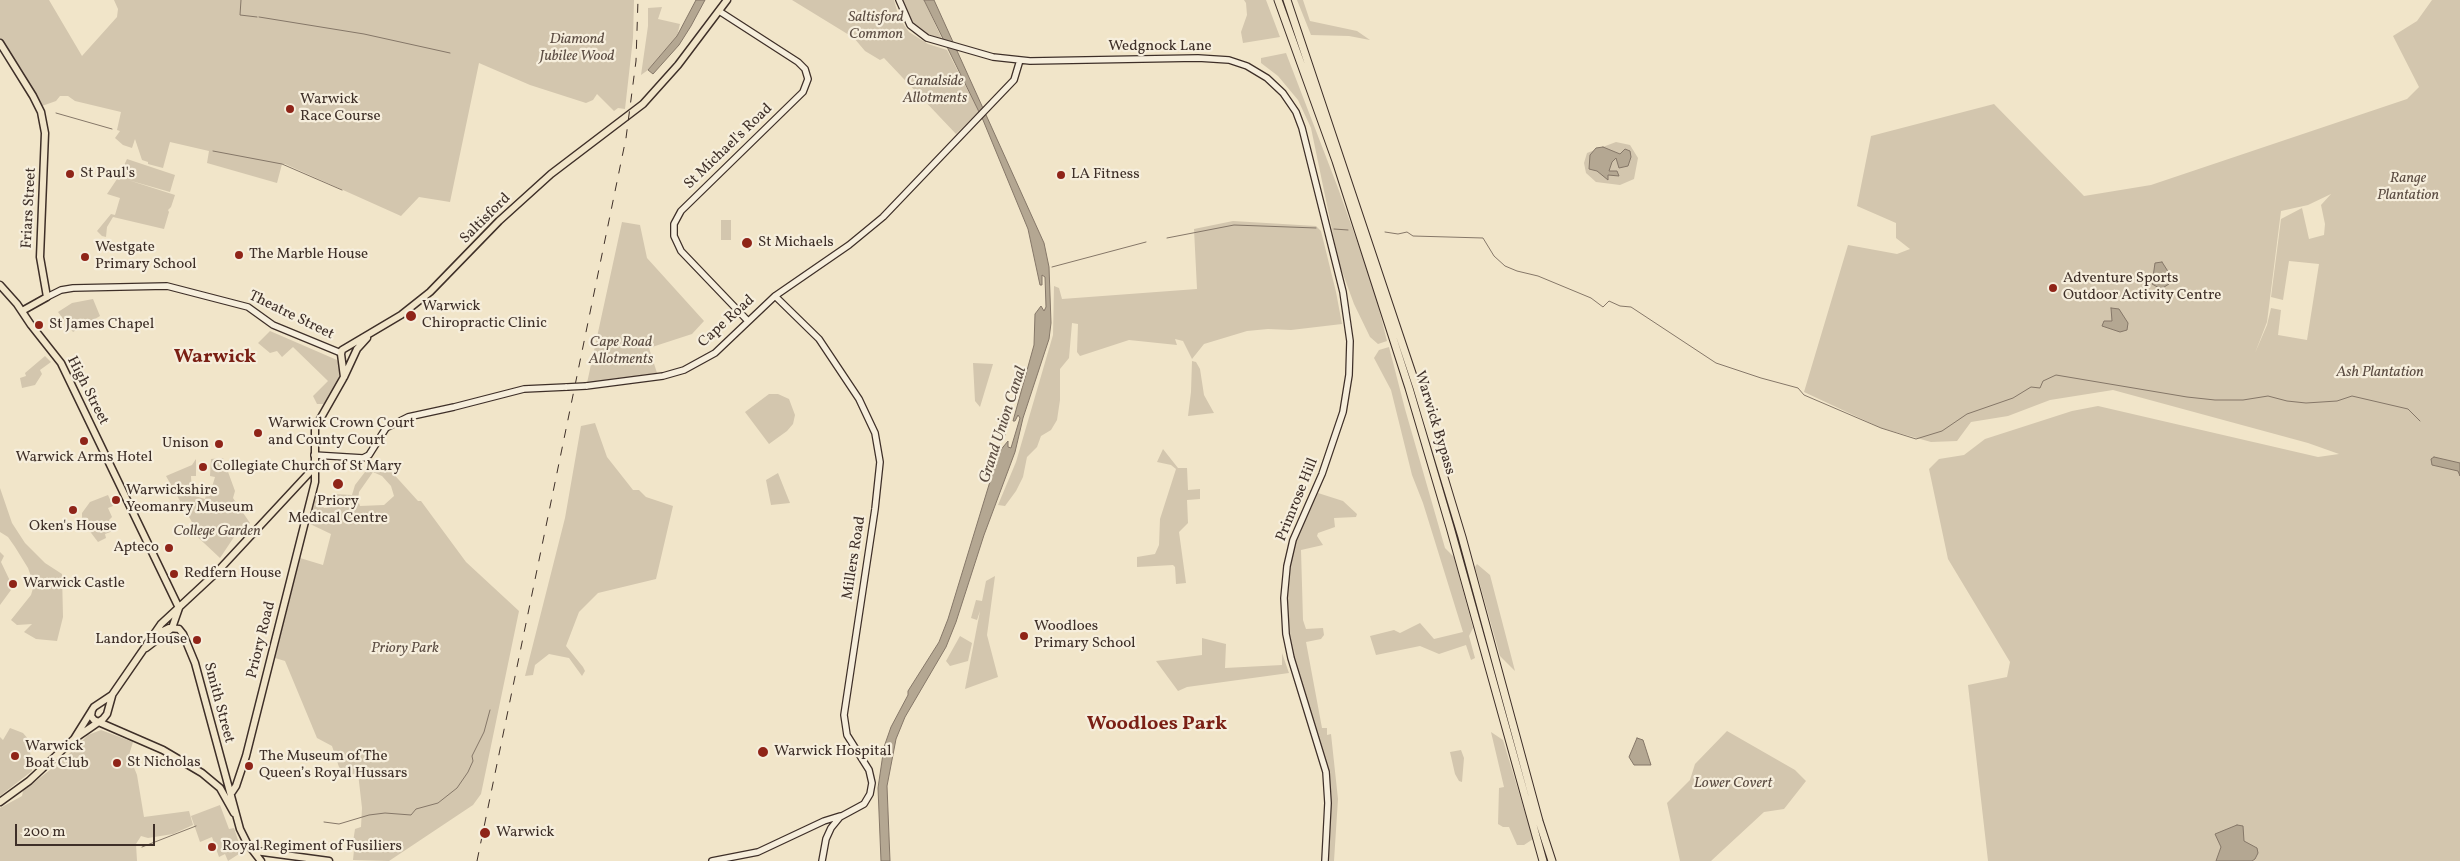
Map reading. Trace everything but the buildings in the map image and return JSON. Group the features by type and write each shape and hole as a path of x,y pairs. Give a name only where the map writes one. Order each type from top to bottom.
{"highway":[{"name":"Warwick Bypass","path":"1278,0 1336,162 1409,388 1450,527 1543,861"},
{"name":"Warwick Bypass","path":"1288,0 1420,396 1552,861"}],"main road":[{"name":"Saltisford","path":"367,337 430,292 499,221 551,174 624,120 667,78 727,0"},
{"name":"Friars Street","path":"0,43 33,96 43,120 46,148 40,257 47,297"},
{"name":"High Street","path":"0,285 61,363 178,608"},
{"path":"22,311 47,297"},
{"path":"343,353 367,337"},
{"name":"Priory Road","path":"232,792 236,786 246,756 316,475 314,428 344,377 353,357 367,337"},
{"path":"352,350 353,357 348,361 343,353 352,350"},
{"path":"343,353 344,377"},
{"path":"0,802 29,781 74,739 99,722 107,714 112,695 161,624 217,572 305,477 312,469 314,457"},
{"path":"305,477 311,481 312,490"},
{"path":"140,654 172,628 178,608"},
{"path":"150,638 166,628 172,628"},
{"name":"Smith Street","path":"172,628 181,631 195,663 216,745 232,792 236,816"},
{"path":"74,739 92,710 100,702 112,695"},
{"path":"92,710 92,719 163,750 194,768 222,790 236,816 244,838 261,861"},
{"path":"222,790 232,792"},
{"path":"255,851 329,861"}],"street":[{"name":"Wedgnock Lane","path":"899,0 906,18 914,29 938,42 967,51 1020,60 1212,58 1234,62 1257,71 1279,88 1298,117 1330,237"},
{"name":"St Michael's Road","path":"719,11 798,62 806,69 808,79 803,92 681,211 674,224 674,236 681,251 748,321"},
{"name":"Cape Road","path":"314,457 363,458 370,453 386,428 408,417 460,406 524,389 586,386 659,377 684,370 715,353 775,296 866,232 1014,80 1020,60"},
{"name":"Primrose Hill","path":"1325,861 1328,804 1326,772 1289,651 1284,598 1286,567 1293,540 1329,456 1341,418 1349,383 1351,347 1348,319 1330,237"},
{"name":"Theatre Street","path":"47,297 62,290 76,288 151,285 173,288 248,307 273,324 343,353"},
{"name":"Millers Road","path":"775,296 803,322 828,352 867,412 878,448 878,484 844,715 847,735 868,766 872,784 870,794 864,804 842,816 830,830"},
{"path":"712,861 750,854 816,825 842,816"},
{"path":"816,825 830,830 822,861"}],"green space":[{"name":"Warwick Race Course","path":"0,0 49,0 82,56 117,17 118,9 114,0 634,0 633,38 625,109 618,108 614,111 597,94 593,100 586,103 530,85 479,63 450,202 419,197 401,216 285,164 282,164 277,183 207,163 209,151 170,142 163,168 148,164 148,162 142,160 135,139 132,148 123,145 115,138 120,131 117,130 121,112 75,101 68,96 60,96 56,101 42,106 24,73 0,38"},
{"name":"Saltisford Common","path":"792,0 894,0 899,18 909,32 928,44 947,50 979,112 956,134 884,58 880,60 865,51 854,38"},
{"name":"Saltisford Common","path":"903,0 924,0 942,39 926,34 910,21"},
{"path":"1244,0 1266,0 1280,37 1243,43 1241,32 1247,15"},
{"path":"1297,0 1303,0 1310,21 1357,31 1370,40 1349,36 1311,35"},
{"path":"2432,0 2460,0 2460,861 1988,861 1968,685 2007,677 2010,662 1948,559 1929,469 1939,459 1964,455 1985,439 2072,411 2098,406 2318,457 2339,454 2308,443 2113,390 2050,400 2008,416 1971,422 1957,441 1931,442 1881,428 1804,392 1848,245 1897,254 1910,249 1896,238 1896,223 1857,206 1871,136 1994,104 2084,196 2151,185 2407,99 2419,87 2393,36 2417,21","holes":["2331,194 2321,205 2325,224 2324,235 2309,239 2302,208 2281,219 2271,297 2283,300 2289,261 2319,264 2307,340 2278,335 2281,310 2271,308 2267,325 2255,353 2267,322 2281,211 2308,205"]},
{"path":"662,7 658,19 680,24 677,36 648,70 641,75 648,26 648,8"},
{"path":"1286,53 1338,188 1374,289 1387,341 1378,344 1370,337 1354,304 1339,263 1311,128 1298,100 1278,76 1261,63 1261,58"},
{"path":"1616,142 1630,145 1638,158 1634,179 1620,185 1596,182 1586,173 1584,163 1587,153"},
{"path":"127,159 175,175 170,192 128,180 175,195 168,210 164,229 113,217 107,227 106,237 102,236 97,231 111,214 115,215 120,198 107,194"},
{"path":"721,220 731,220 731,240 721,240"},
{"path":"1233,221 1316,226 1321,231 1342,324 1291,330 1268,329 1247,331 1204,344 1192,359 1183,341 1175,339 1177,345 1129,340 1080,356 1077,352 1078,324 1072,323 1069,358 1060,369 1060,400 1057,420 1051,430 1041,436 1037,447 1027,457 1023,477 1016,491 1005,506 998,505 1016,462 1053,335 1054,286 1059,288 1062,299 1197,289 1194,229"},
{"name":"Cape Road Allotments","path":"622,222 640,225 647,258 704,321 692,334 649,348 657,373 587,383"},
{"path":"93,299 100,316 73,332 58,312 72,303"},
{"path":"270,331 337,360 341,368 338,381 324,404 317,404 313,396 328,381 293,347 282,357 277,351 270,353 258,343"},
{"path":"1389,347 1445,548 1454,557 1473,628 1469,636 1475,658 1471,660 1466,645 1439,654 1420,646 1376,655 1370,636 1394,630 1400,633 1420,623 1434,639 1463,632 1423,503 1412,475 1391,390 1374,358 1379,350"},
{"path":"45,356 51,362 40,370 42,374 35,385 22,388 20,378 26,376 25,373"},
{"path":"1192,361 1196,362 1200,369 1204,395 1214,413 1188,416"},
{"path":"973,363 993,364 980,407 975,401"},
{"path":"769,394 778,394 789,399 795,415 793,424 787,431 769,444 745,412"},
{"path":"595,423 607,457 633,490 639,490 646,497 673,506 656,579 598,593 579,612 566,646 583,667 585,671 582,676 569,658 549,654 535,665 533,675 525,676 565,518 581,426"},
{"path":"1163,449 1178,468 1187,468 1188,490 1200,489 1200,499 1187,500 1188,523 1179,532 1186,583 1176,584 1175,567 1173,565 1137,567 1137,557 1155,554 1159,545 1160,519 1176,469 1171,465 1157,462"},
{"name":"College Garden","path":"223,458 235,491 233,498 250,523 234,537 220,558 188,528 193,524 166,476 192,465 196,459 196,476 191,476 192,495 205,499 206,495 210,495 210,491 215,489 212,487 215,477 210,476 211,459"},
{"name":"Priory Park","path":"372,461 389,469 418,501 421,501 466,562 519,611 481,794 473,805 389,861 353,860 354,850 352,849 355,829 361,827 362,808 358,773 342,776 332,746 317,738 285,661 275,658 300,558 323,565 331,534 308,523 313,501 317,500 324,508 331,507 331,498 334,494 352,495 355,485 365,472 366,466","holes":["373,472 382,476 391,486 394,496 384,505 360,506 358,500 359,492"]},
{"path":"778,473 790,503 771,505 766,480"},
{"path":"0,488 12,523 25,543 45,563 62,574 63,617 57,641 36,639 24,632 32,624 17,625 11,620 31,595 34,585 28,568 15,547 8,537 0,532"},
{"path":"1318,493 1343,501 1357,514 1356,517 1334,518 1335,527 1318,533 1317,536 1323,545 1301,550 1303,620 1306,629 1323,628 1324,635 1321,639 1306,642 1322,728 1327,728 1327,735 1331,734 1338,799 1334,861 1327,861 1329,779 1325,758 1290,646 1285,596 1292,550"},
{"path":"108,495 113,506 108,508 112,517 109,520 113,531 105,534 106,538 98,542 82,521 82,513 90,502"},
{"path":"0,552 4,556 1,562 11,583 9,587 11,590 0,605"},
{"path":"1477,564 1490,575 1515,671 1500,656 1475,567"},
{"path":"995,576 987,635 998,677 965,689 980,611 977,620 971,618 976,600 982,601 986,581"},
{"path":"960,636 972,643 968,661 950,666 946,661"},
{"path":"1202,638 1226,644 1225,668 1282,665 1282,653 1289,673 1187,687 1178,691 1156,661 1202,655"},
{"name":"Warwick Boat Club","path":"10,728 23,733 29,740 32,771 0,796 0,737 3,740"},
{"path":"101,730 133,742 129,755 137,775 144,817 189,811 193,825 173,834 148,838 141,836 136,844 137,861 0,861 0,808 22,796 23,791 64,759 88,735"},
{"name":"Lower Covert","path":"1727,731 1795,770 1806,781 1784,809 1764,812 1711,861 1680,861 1667,803 1690,780 1695,764"},
{"path":"1491,732 1503,740 1533,839 1524,845 1517,845 1509,827 1503,827 1498,824 1499,788 1504,787"},
{"path":"1461,750 1464,758 1462,782 1459,781 1455,774 1450,752"},
{"path":"220,805 229,829 234,828 242,852 228,861 225,854 219,857 212,837 200,842 191,816"}],"shaded area":[{"path":"696,0 705,0 679,45 653,74 648,70 677,36"},
{"path":"924,0 934,0 1044,243 1049,267 1051,323 1049,339 1023,418 1015,452 984,535 956,622 946,647 905,717 896,739 887,786 890,861 881,861 878,788 884,747 891,727 908,695 908,691 939,642 948,619 999,452 1008,441 1008,447 1011,448 1020,418 1018,415 1015,421 1013,421 1034,345 1035,314 1041,306 1044,311 1046,307 1045,277 1042,275 1042,285 1040,285 1028,229 983,120"},
{"path":"1603,147 1620,154 1625,149 1630,151 1631,157 1628,166 1619,168 1616,158 1612,162 1609,171 1617,171 1619,176 1608,175 1608,180 1597,171 1589,169 1590,155 1596,148"},
{"path":"2162,262 2169,273 2169,284 2161,289 2152,284 2155,263"},
{"path":"2111,308 2119,309 2128,323 2127,330 2120,332 2102,326 2104,321 2112,321"},
{"path":"2434,457 2460,463 2460,476 2458,471 2432,465 2431,459"},
{"path":"1637,738 1643,740 1651,765 1634,765 1629,757"},
{"path":"2237,825 2243,826 2244,841 2257,848 2258,853 2255,859 2252,861 2216,861 2221,847 2215,834"}],"waterway":[{"path":"241,0 240,15 257,17"},
{"path":"259,17 364,34 450,53"},
{"path":"56,113 112,129"},
{"path":"213,151 282,164 342,190"},
{"path":"1167,238 1234,225 1316,228"},
{"path":"1334,229 1348,230"},
{"path":"1385,232 1398,234 1407,232 1413,236 1483,238 1494,256 1505,266 1538,276 1591,298 1603,307 1609,301 1620,306 1631,307 1716,363 1798,388 1804,395 1881,428 1916,439 1942,431 1967,414 2013,398 2031,387 2040,388 2043,381 2056,375 2215,400 2243,400 2268,396 2306,403 2337,401 2352,396 2408,409 2420,421"},
{"path":"1052,267 1146,242"},
{"name":"Grand Union Canal","path":"1005,435 1009,421"},
{"path":"324,822 339,824 369,815 385,813 411,815 416,809 438,803 457,788 468,772 473,761 472,756 484,732 490,710"},
{"path":"142,847 196,826"}],"railway":[{"path":"477,861 626,138 636,61 638,0"}],"place":[{"name":"Warwick Race Course","path":"290,109"},
{"name":"St Paul's","path":"70,174"},
{"name":"LA Fitness","path":"1061,175"},
{"name":"St Michaels","path":"747,243"},
{"name":"The Marble House","path":"239,255"},
{"name":"Westgate Primary School","path":"85,257"},
{"name":"Adventure Sports Outdoor Activity Centre","path":"2053,288"},
{"name":"Warwick Chiropractic Clinic","path":"411,316"},
{"name":"St James Chapel","path":"39,325"},
{"name":"Warwick Crown Court and County Court","path":"258,433"},
{"name":"Warwick Arms Hotel","path":"84,441"},
{"name":"Unison","path":"219,444"},
{"name":"Collegiate Church of St Mary","path":"203,467"},
{"name":"Priory Medical Centre","path":"338,484"},
{"name":"Warwickshire Yeomanry Museum","path":"116,500"},
{"name":"Oken's House","path":"73,510"},
{"name":"Apteco","path":"169,548"},
{"name":"Redfern House","path":"174,574"},
{"name":"Warwick Castle","path":"13,584"},
{"name":"Woodloes Primary School","path":"1024,636"},
{"name":"Landor House","path":"197,640"},
{"name":"Warwick Hospital","path":"763,752"},
{"name":"Warwick Boat Club","path":"15,756"},
{"name":"St Nicholas","path":"117,763"},
{"name":"The Museum of The Queen’s Royal Hussars","path":"249,766"},
{"name":"Warwick","path":"485,833"},
{"name":"Royal Regiment of Fusiliers","path":"212,847"}],"district":[{"name":"Warwick","path":"215,358"},
{"name":"Woodloes Park","path":"1157,725"}],"park label":[{"name":"Diamond Jubilee Wood","path":"577,48"},
{"name":"Canalside Allotments","path":"935,90"},
{"name":"Range Plantation","path":"2408,188"},
{"name":"Ash Plantation","path":"2380,373"}]}
